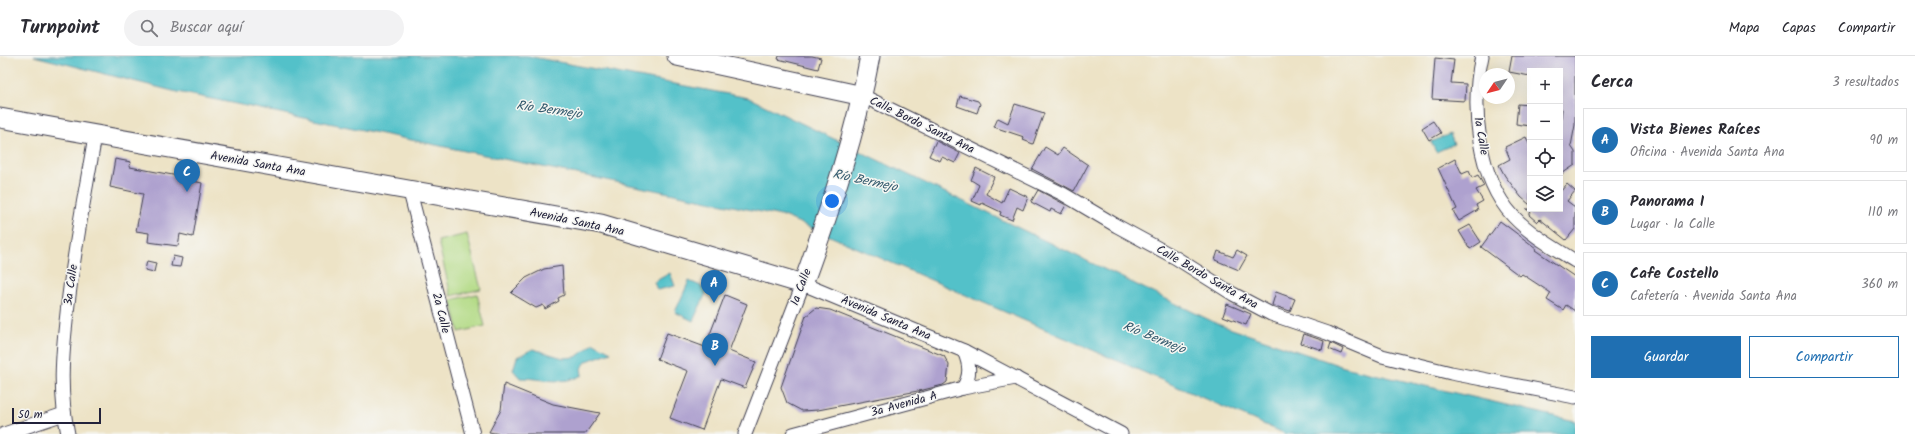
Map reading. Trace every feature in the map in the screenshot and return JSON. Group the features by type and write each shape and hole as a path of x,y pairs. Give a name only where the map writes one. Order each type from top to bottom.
{"main road":[{"path":"677,56 863,96"},
{"name":"1a Calle","path":"803,284 817,245 863,96 870,56"},
{"name":"Avenida Santa Ana","path":"0,118 410,192 601,224 803,284"}],"street":[{"name":"1a Calle","path":"1482,56 1478,71 1476,100 1478,131 1496,191 1513,215 1537,237 1575,261"},
{"name":"Calle Bordo Santa Ana","path":"863,96 1063,194 1271,314 1327,333 1382,356 1451,373 1575,397"},
{"name":"3a Calle","path":"68,434 64,414 61,367 69,291 95,136"},
{"name":"2a Calle","path":"410,192 473,434"},
{"name":"1a Calle","path":"745,434 803,284"},
{"name":"Avenida Santa Ana","path":"803,284 964,351 1114,432"},
{"path":"963,388 968,379 970,364 964,351"},
{"name":"3a Avenida A","path":"793,434 963,388 1016,378"},
{"path":"4,434 64,414"}],"green space":[{"path":"467,234 481,289 451,296 438,241"},
{"path":"477,294 485,326 459,332 451,300"}],"water":[{"name":"Río Bermejo","path":"34,56 527,56 749,98 1220,325 1344,367 1575,421 1575,434 1286,434 786,217 173,91"},
{"path":"1450,134 1454,144 1436,152 1431,142"},
{"path":"670,273 675,286 657,290 654,282"},
{"path":"689,281 708,289 693,321 675,312"},
{"path":"594,343 611,352 587,361 581,368 582,375 575,378 552,381 520,378 513,370 517,357 533,349 563,358 576,357"}],"building":[{"path":"779,56 812,56 821,58 818,69 778,59"},
{"path":"1512,56 1575,56 1575,125 1571,146 1575,152 1575,165 1563,173 1563,68 1527,68 1527,75 1515,73 1515,68 1510,68"},
{"path":"1435,58 1454,60 1451,83 1466,84 1465,101 1432,99"},
{"path":"960,96 978,101 980,104 977,113 957,106"},
{"path":"1015,104 1044,113 1033,144 1023,140 1024,137 994,127 998,118 1008,123"},
{"path":"1518,104 1527,105 1527,126 1516,124"},
{"path":"1433,121 1441,133 1429,140 1422,128"},
{"path":"1526,137 1527,139 1527,202 1505,176 1499,165 1510,159 1505,147"},
{"path":"936,141 960,153 955,163 942,157 940,161 929,156"},
{"path":"1045,147 1058,155 1063,148 1088,165 1074,191 1032,169"},
{"path":"115,159 131,162 130,167 178,176 179,170 194,173 193,181 202,183 193,237 180,234 178,246 148,242 149,233 136,231 143,194 110,187"},
{"path":"1455,159 1462,174 1469,171 1472,178 1478,175 1484,186 1476,190 1483,201 1476,205 1478,210 1459,221 1453,211 1457,209 1438,168"},
{"path":"976,168 994,177 986,194 1002,203 1009,188 1028,197 1023,210 1017,207 1012,220 1000,215 1001,212 982,203 981,205 972,201 979,185 971,180"},
{"path":"1567,184 1575,191 1567,201 1575,207 1575,229 1566,240 1540,219 1537,222 1529,215 1531,212 1563,212 1563,189"},
{"path":"1038,190 1066,205 1061,214 1051,209 1050,212 1031,202"},
{"path":"1500,221 1536,248 1535,250 1575,277 1575,311 1566,305 1563,310 1547,300 1551,293 1522,274 1520,276 1481,247"},
{"path":"1470,225 1481,242 1470,249 1459,231"},
{"path":"1237,250 1247,256 1239,270 1215,260 1218,251 1233,257"},
{"path":"173,256 182,258 180,267 171,266"},
{"path":"147,261 156,263 154,272 145,270"},
{"path":"562,266 564,295 558,298 559,301 545,309 543,305 536,308 511,293 526,278 544,269"},
{"path":"1276,292 1295,299 1290,311 1272,305"},
{"path":"725,295 747,304 729,351 756,362 745,388 721,379 702,430 670,418 688,371 657,359 667,333 705,347"},
{"path":"1227,304 1251,314 1246,325 1223,316"},
{"path":"816,308 830,310 944,356 949,365 947,382 943,385 923,390 818,410 802,411 787,403 781,387 806,316"},
{"path":"1304,334 1324,341 1322,350 1301,343"},
{"path":"1331,343 1343,349 1341,354 1329,349"},
{"path":"504,384 553,404 600,413 585,434 500,434 489,432 501,410"}],"place":[{"name":"Cafe Costello","path":"187,192"},
{"name":"Vista Bienes Raíces","path":"714,303"},
{"name":"Panorama I","path":"715,366"}]}
